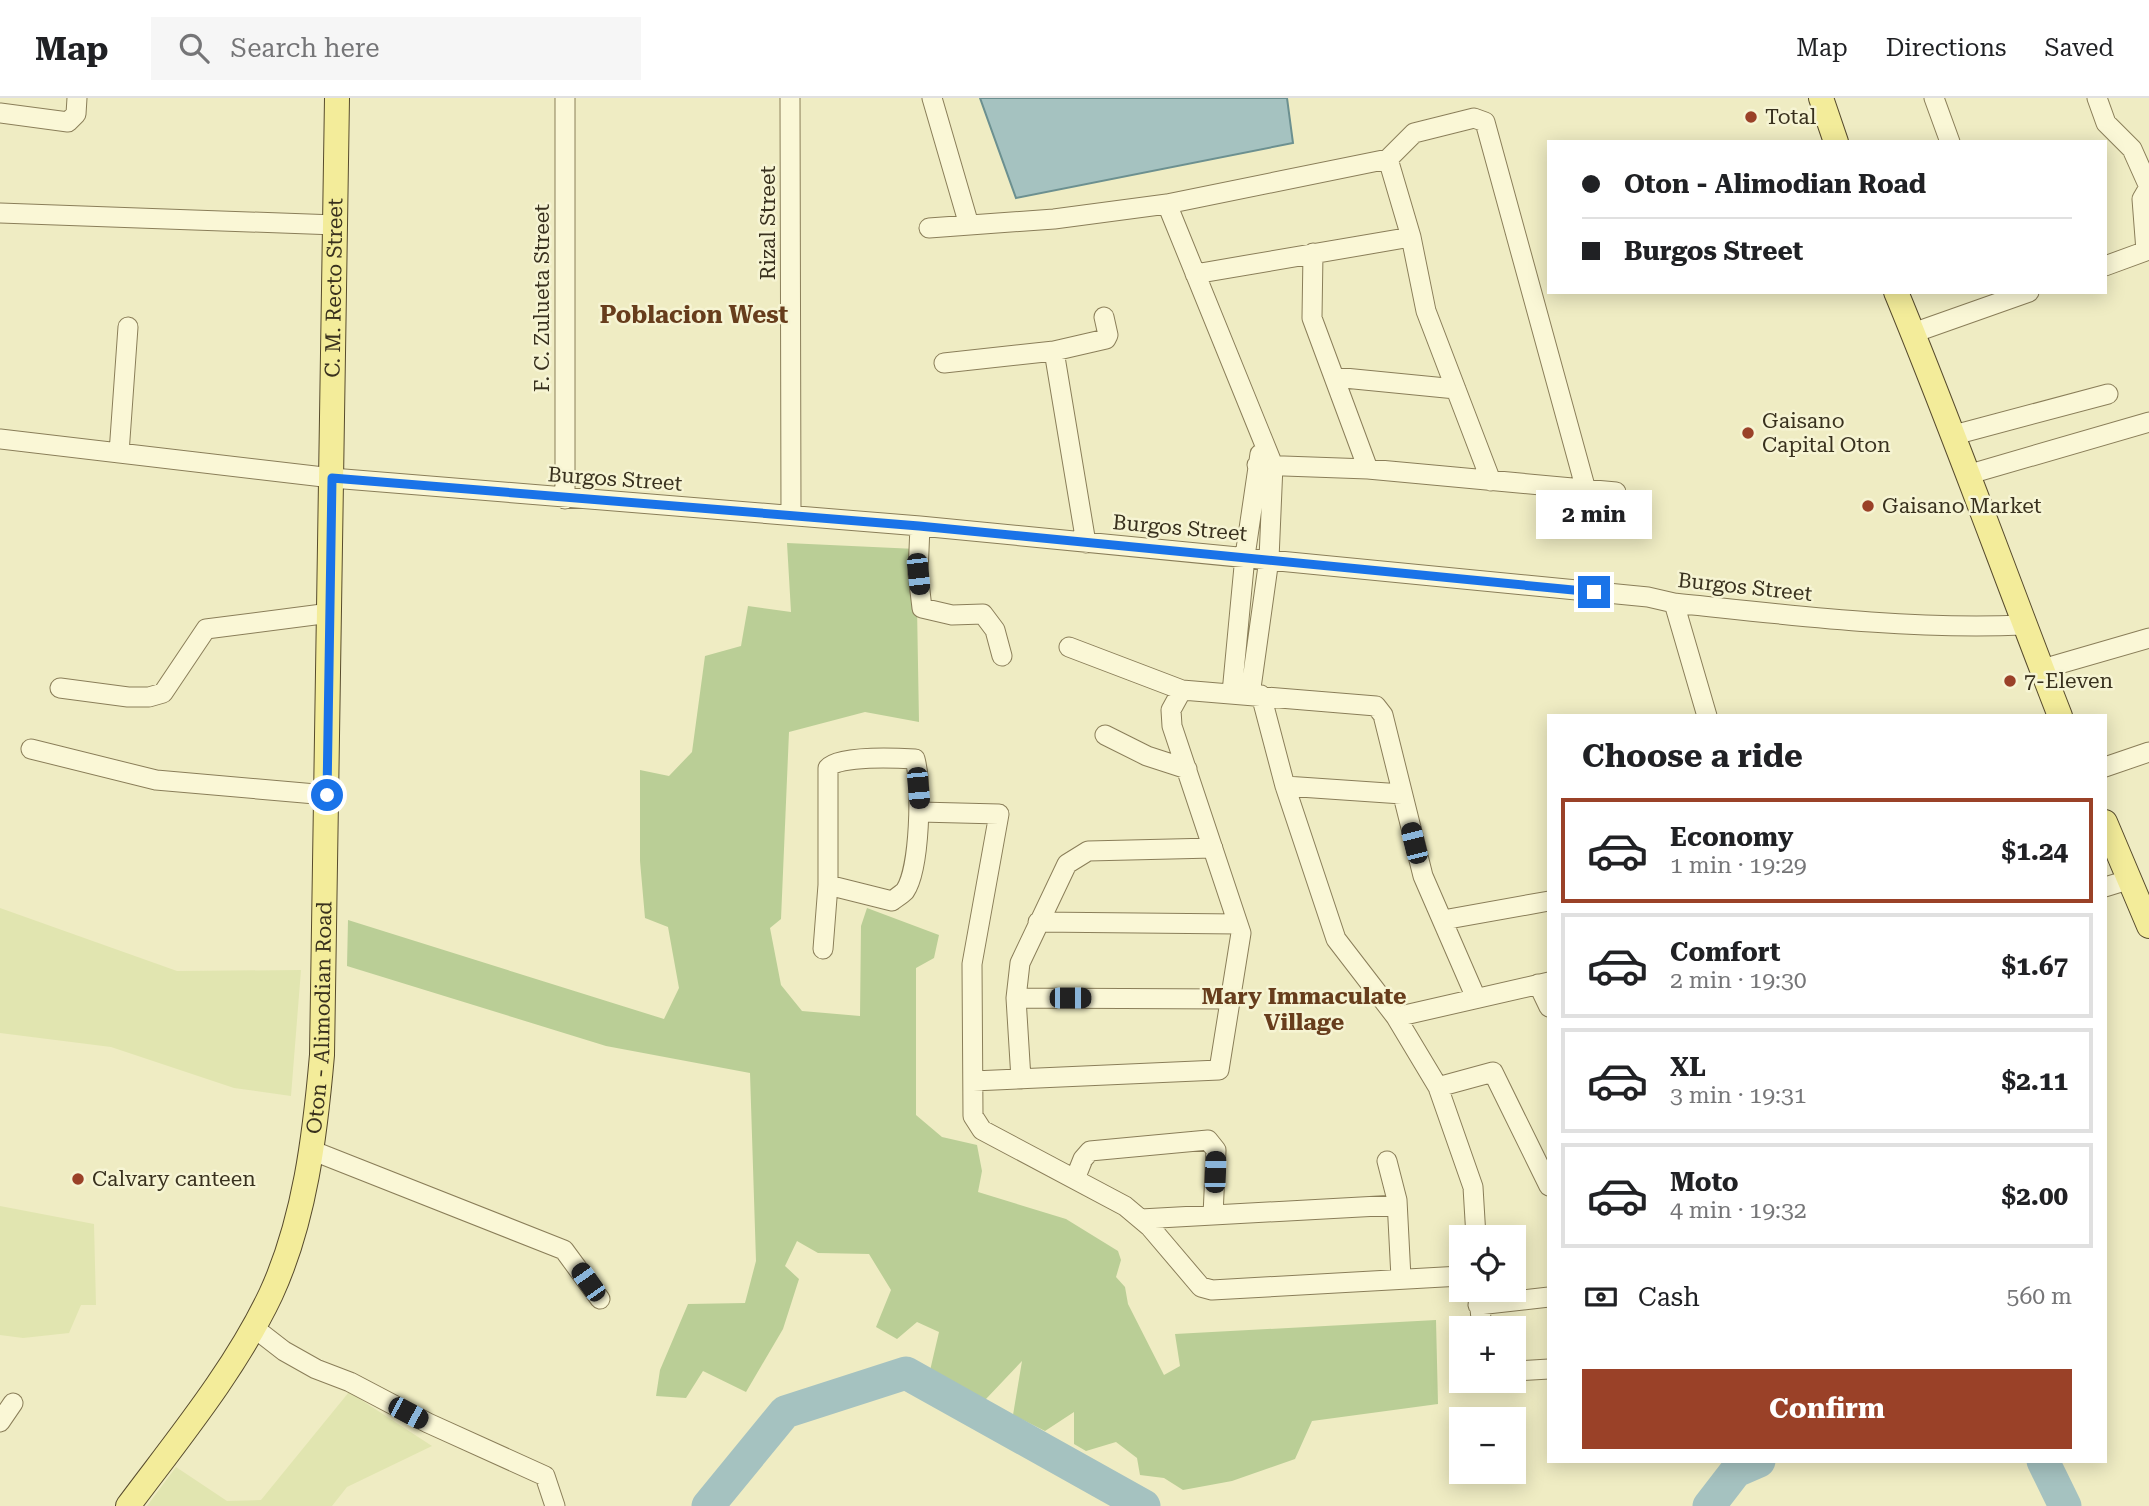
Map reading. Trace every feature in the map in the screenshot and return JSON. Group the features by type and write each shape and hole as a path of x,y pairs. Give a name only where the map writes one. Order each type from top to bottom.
{"main road":[{"name":"C. M. Recto Street","path":"332,478 337,98"},
{"path":"1821,98 1835,140"},
{"path":"1897,294 1970,474 2023,625 2059,714"},
{"name":"Oton - Alimodian Road","path":"128,1506 192,1420 253,1327 271,1292 292,1238 311,1150 321,1055 332,478"},
{"path":"2107,826 2149,926"}],"street":[{"name":"F. C. Zulueta Street","path":"565,98 565,499"},
{"name":"Rizal Street","path":"790,98 792,515"},
{"path":"932,98 969,225"},
{"path":"1934,98 1949,140"},
{"path":"2097,98 2106,122 2132,149 2149,187 2142,199 2148,255 2107,265"},
{"path":"0,114 63,123 73,120 77,106"},
{"path":"929,228 1054,219 1167,204 1388,159 1415,133 1474,118 1485,122 1586,490"},
{"path":"1388,159 1410,237 1426,312 1491,481"},
{"path":"1167,204 1264,459 1269,559 1248,695"},
{"path":"0,213 242,224 336,225"},
{"path":"1195,274 1410,237"},
{"path":"1313,253 1312,318 1368,469"},
{"path":"1913,333 2023,294"},
{"path":"944,363 1054,351 1106,339 1108,335 1104,317"},
{"path":"119,453 128,327"},
{"path":"1054,351 1086,543"},
{"path":"1334,377 1456,389"},
{"path":"1954,435 2108,394"},
{"path":"1970,474 2149,422"},
{"name":"Burgos Street","path":"0,439 332,478 565,499 792,515 1245,556 1648,597 1674,603 1857,623 1945,628 2023,625"},
{"path":"1264,459 1616,492"},
{"path":"1264,459 1245,556 1248,695 1284,786 1336,939 1396,1017 1438,1087 1472,1187 1475,1225"},
{"path":"919,526 918,574 922,607 952,615 983,614 990,620 1002,656"},
{"path":"1674,603 1706,714"},
{"path":"60,688 149,697 163,693 206,629 330,613"},
{"path":"2042,669 2149,638"},
{"path":"1069,647 1182,690 1376,706 1383,715 1423,876 1476,998"},
{"path":"973,1082 1219,1070 1241,933 1172,726 1171,710 1182,690"},
{"path":"1105,735 1147,756 1186,769"},
{"path":"31,749 156,780 327,795"},
{"path":"2107,766 2149,752"},
{"path":"823,949 828,884 830,764 868,759 915,760 920,812 911,874 905,891 892,901 828,884"},
{"path":"1284,786 1402,794"},
{"path":"920,812 970,811 999,814 972,964 973,1116 982,1130 1125,1206 1141,1219 1201,1287 1212,1290 1449,1276"},
{"path":"1021,1079 1016,998 1020,963 1067,864 1088,851 1213,848"},
{"path":"2107,886 2131,879"},
{"path":"1443,920 1547,901"},
{"path":"1038,922 1238,924"},
{"path":"1396,1017 1544,983"},
{"path":"1016,998 1230,999"},
{"path":"1438,1087 1493,1072 1547,1182"},
{"path":"1075,1179 1083,1159 1090,1151 1208,1140 1216,1150 1213,1215"},
{"path":"311,1150 564,1250 600,1299"},
{"path":"1387,1161 1397,1205 1401,1278"},
{"path":"1141,1219 1397,1205"},
{"path":"1526,1297 1547,1297"},
{"path":"253,1327 284,1351 316,1369 350,1382 428,1423 545,1476 555,1506"},
{"path":"1526,1370 1547,1369"},
{"path":"0,1422 13,1404"}],"green space":[{"path":"787,543 916,549 919,722 865,712 789,732 781,919 770,928 781,985 802,1011 860,1016 861,926 867,908 939,935 934,958 916,968 916,1115 942,1137 977,1145 982,1171 978,1192 1066,1219 1118,1251 1121,1260 1116,1277 1125,1287 1128,1304 1164,1375 1180,1366 1175,1334 1436,1320 1438,1404 1312,1421 1295,1459 1232,1481 1183,1490 1164,1478 1140,1475 1137,1458 1116,1442 1086,1451 1074,1444 1074,1412 1045,1431 1013,1415 1022,1361 967,1419 925,1392 939,1332 917,1322 897,1339 876,1327 891,1290 869,1254 818,1253 797,1241 785,1266 799,1279 783,1329 746,1392 703,1371 686,1398 656,1396 660,1370 688,1304 745,1303 756,1261 750,1073 606,1046 347,966 348,920 664,1019 679,988 668,927 645,918 640,861 640,770 669,776 692,752 705,656 741,646 748,606 791,612"},
{"path":"0,908 177,971 301,970 291,1096 234,1088 111,1047 0,1033"},
{"path":"0,1206 94,1224 96,1305 81,1305 69,1333 23,1338 0,1335"},
{"path":"349,1392 432,1446 347,1487 332,1506 147,1506 176,1467 227,1501 261,1500"}],"water":[{"path":"980,98 1287,98 1293,143 1016,198"}],"waterway":[{"path":"708,1506 785,1412 906,1373 1144,1506"},
{"path":"1709,1506 1736,1471 1754,1463"},
{"path":"2044,1463 2065,1506"}],"place":[{"name":"Total","path":"1751,117"},
{"name":"Gaisano Capital Oton","path":"1748,433"},
{"name":"Gaisano Market","path":"1868,506"},
{"name":"7-Eleven","path":"2010,681"},
{"name":"Calvary canteen","path":"78,1179"}],"district":[{"name":"Poblacion West","path":"694,315"},
{"name":"Mary Immaculate Village","path":"1304,1009"}],"route":[{"path":"327,795 332,478 919,526 1594,592"}]}
